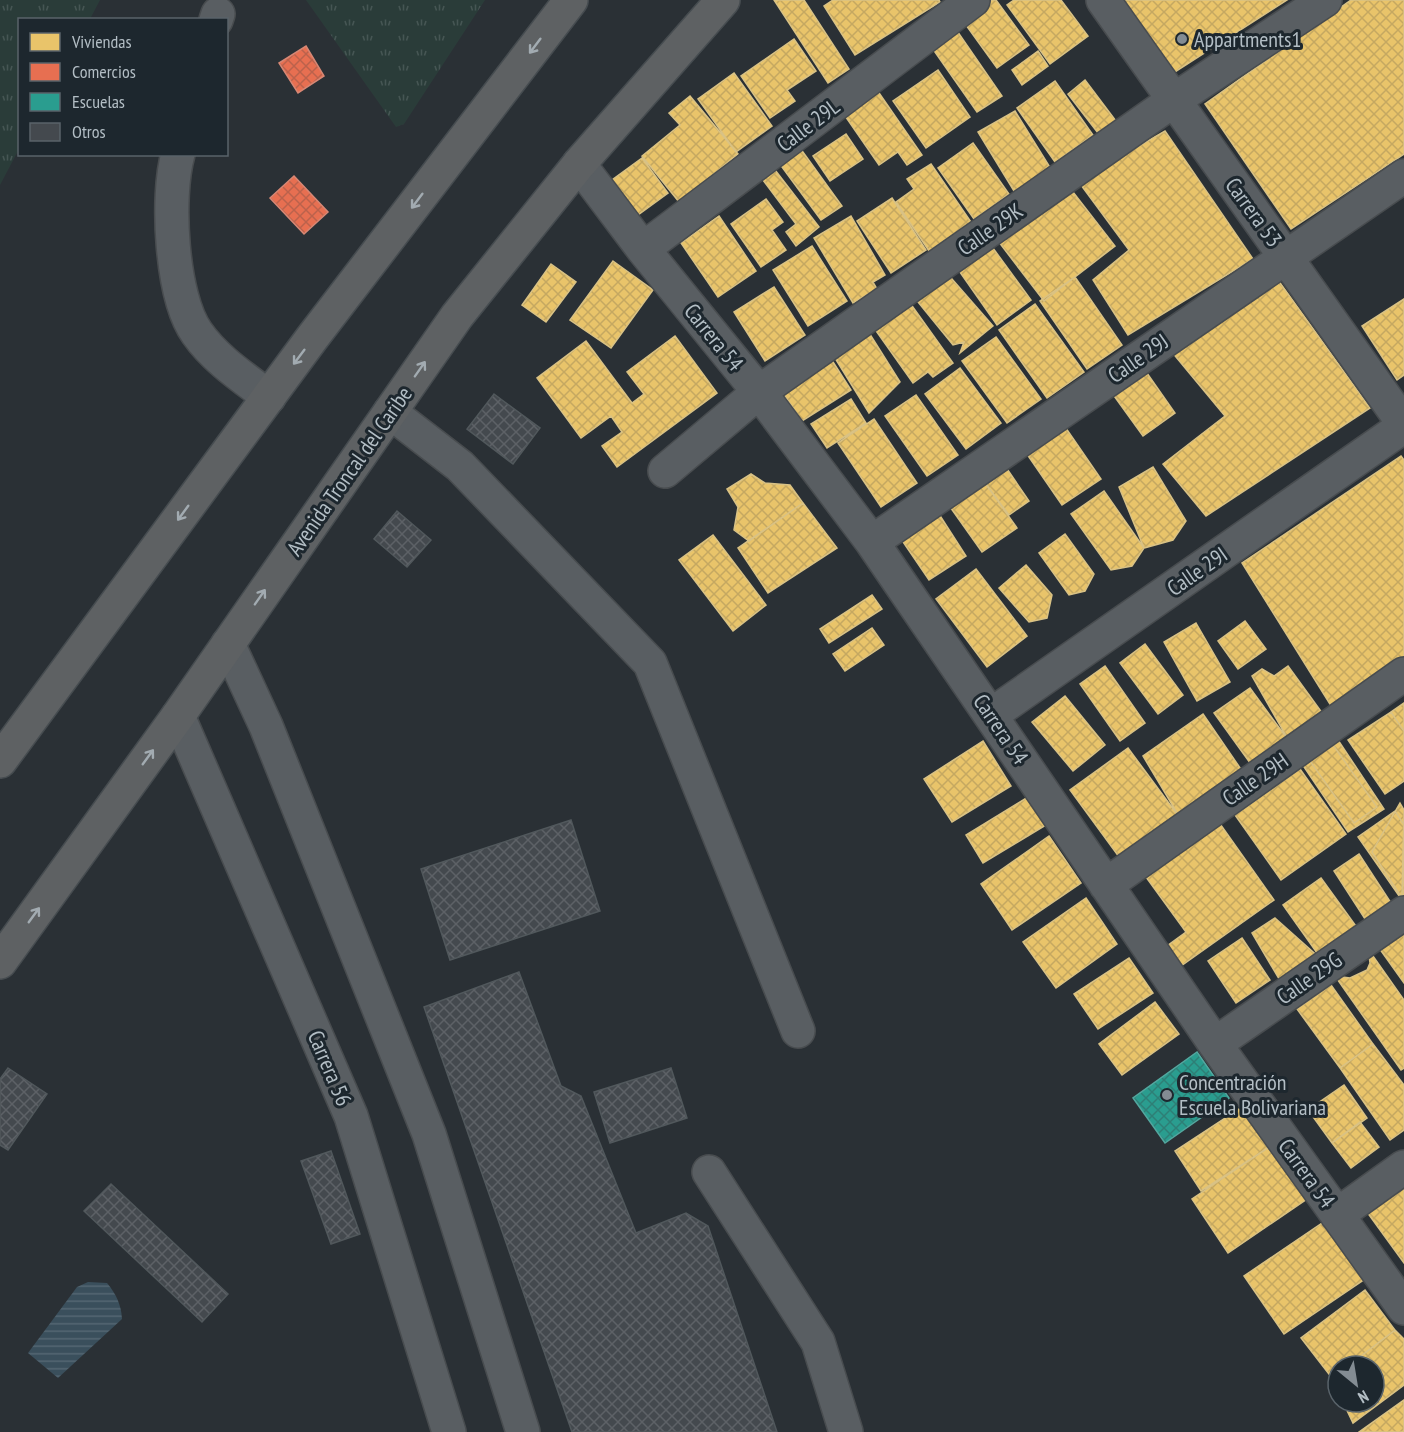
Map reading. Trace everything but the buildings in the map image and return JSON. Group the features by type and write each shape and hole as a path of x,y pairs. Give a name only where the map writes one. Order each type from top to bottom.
{"highway":[{"path":"0,761 269,397 571,0"},
{"name":"Avenida Troncal del Caribe","path":"0,963 178,716 457,316 579,164 723,0"}],"street":[{"name":"Calle 29L","path":"643,249 973,0"},
{"name":"Carrera 53","path":"1103,0 1404,425"},
{"name":"Calle 29K","path":"664,471 759,392 1174,100 1324,0"},
{"path":"177,156 173,171 174,257 179,293 196,333 231,368 269,397"},
{"name":"Carrera 54","path":"579,164 643,249 759,392 872,542 1215,1044 1404,1308"},
{"name":"Calle 29J","path":"872,542 1404,176"},
{"path":"390,412 460,466 650,663 798,1031"},
{"name":"Calle 29I","path":"991,715 1404,425"},
{"path":"228,644 266,726 429,1134 523,1432"},
{"name":"Calle 29H","path":"1106,885 1404,674"},
{"name":"Carrera 56","path":"178,716 351,1116 449,1432"},
{"name":"Calle 29G","path":"1215,1044 1404,913"},
{"path":"1337,1215 1404,1167"},
{"path":"709,1172 818,1342 846,1432"}],"green space":[{"path":"0,0 100,0 91,18 18,18 18,151 0,185"},
{"path":"306,0 485,0 404,124 396,127"}],"water":[{"path":"88,1282 107,1283 118,1300 122,1319 58,1378 28,1353 77,1287"}],"place":[{"name":"Appartments1","path":"1182,39"},
{"name":"Concentración Escuela Bolivariana","path":"1167,1095"}]}
